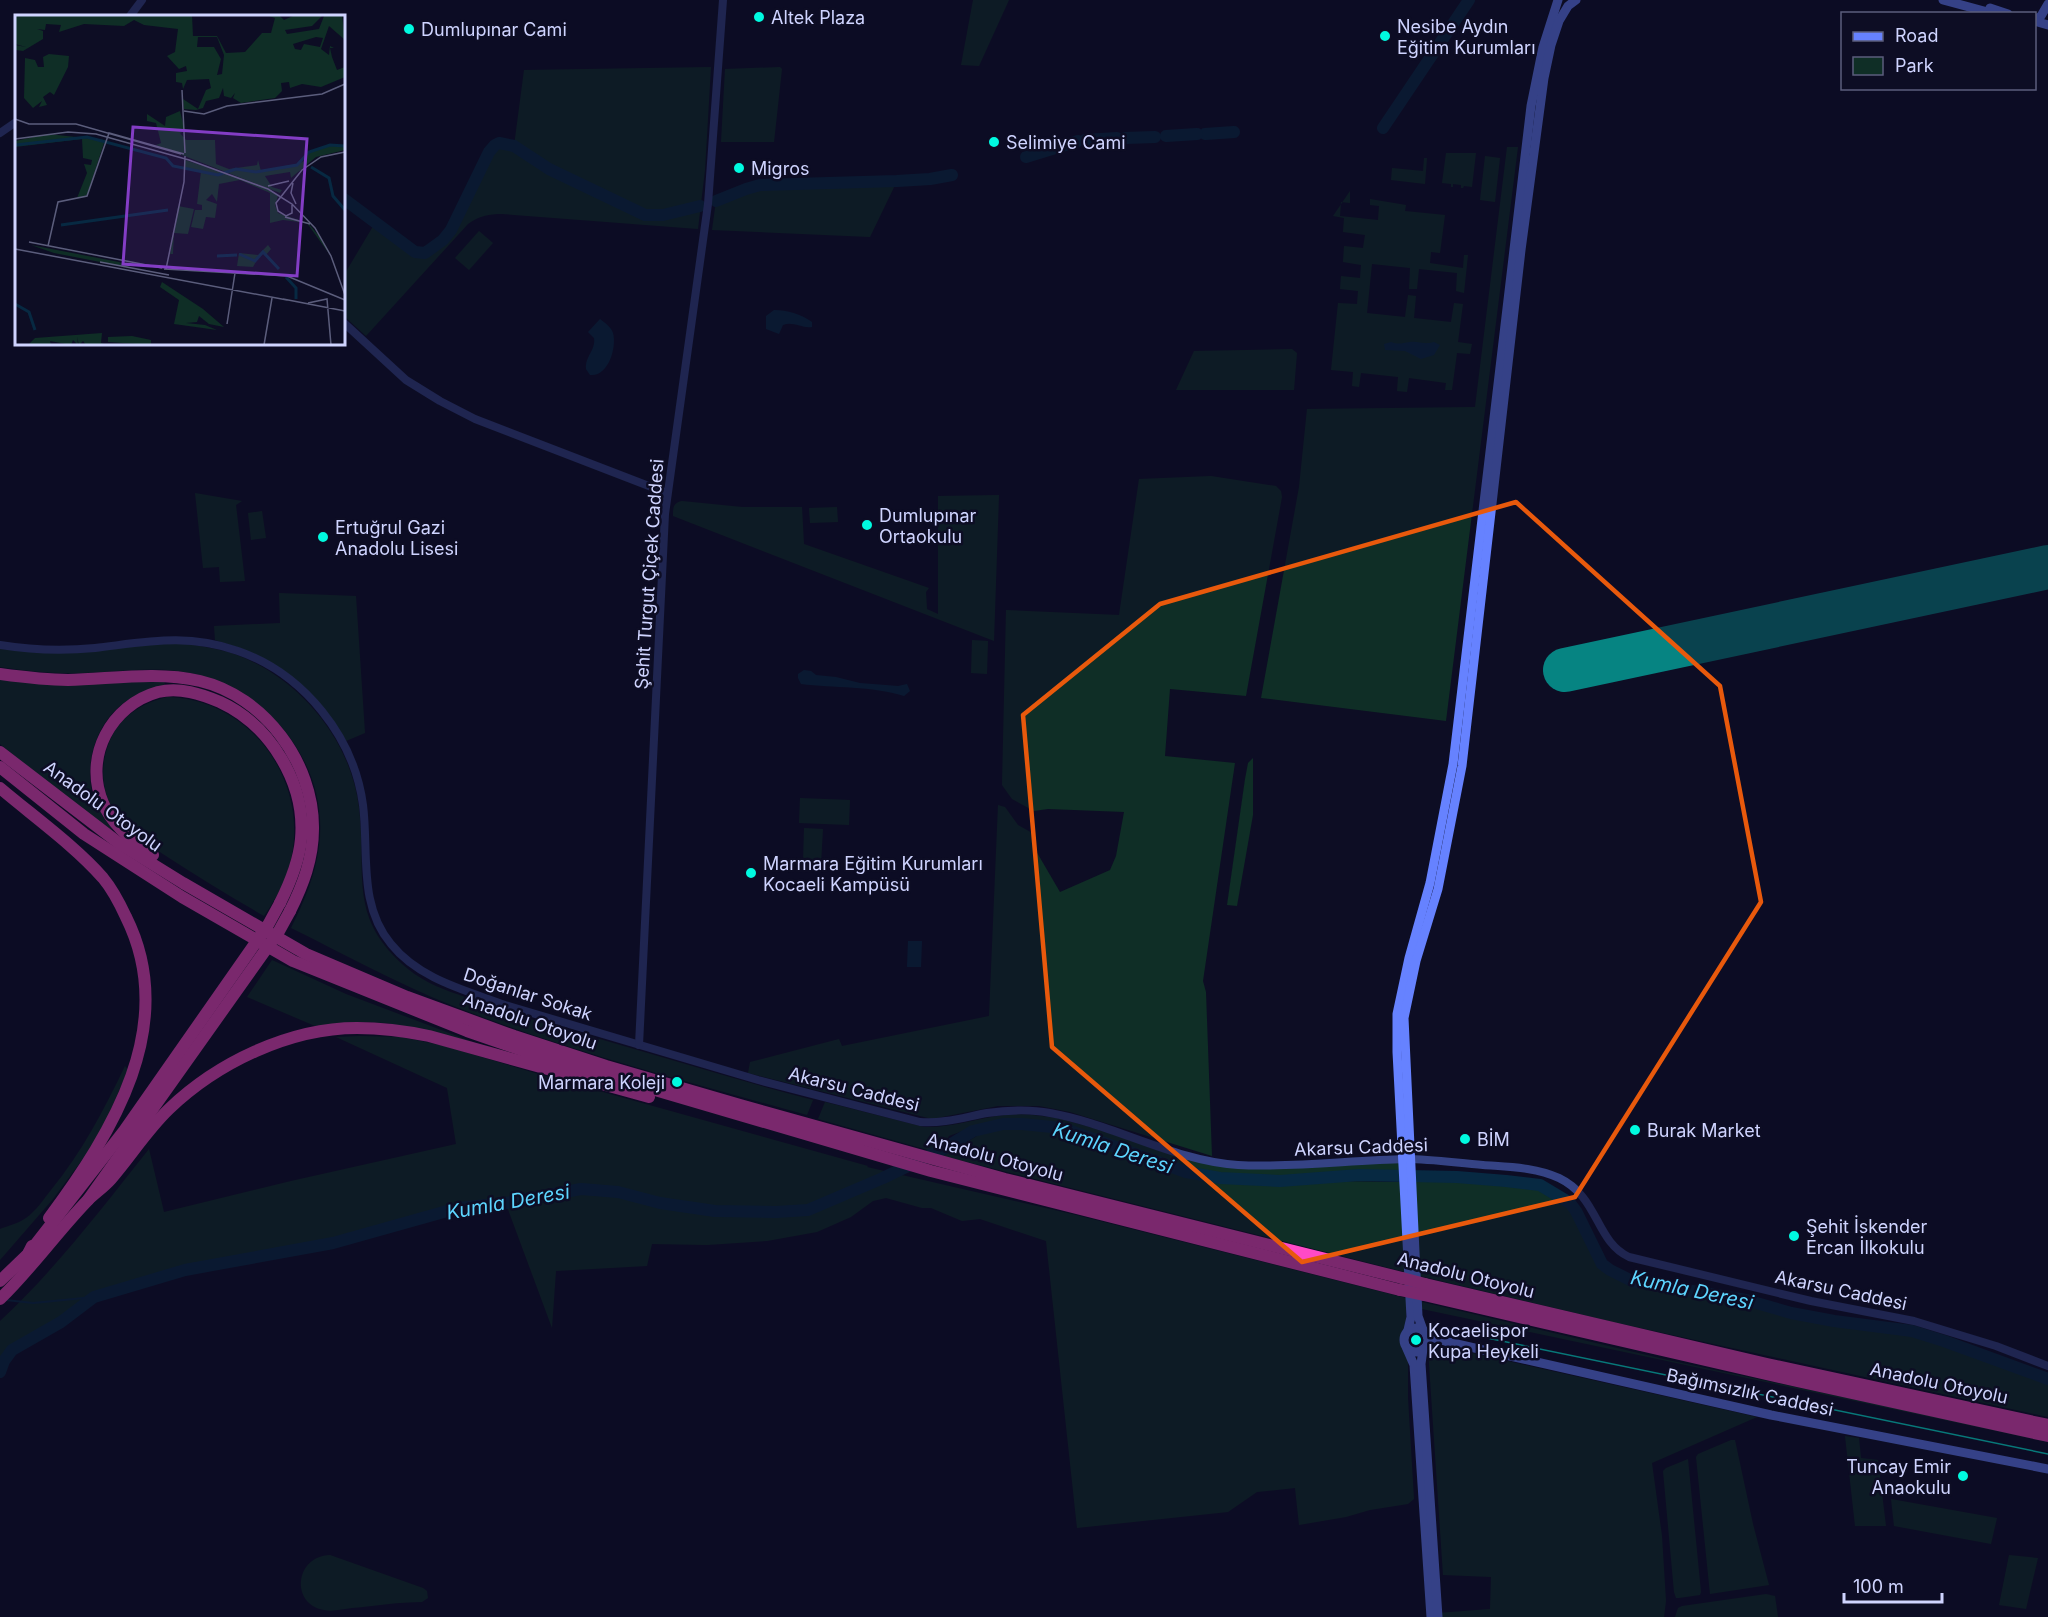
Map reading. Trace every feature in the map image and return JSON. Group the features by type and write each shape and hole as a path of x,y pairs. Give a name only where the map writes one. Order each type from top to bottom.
{"highway":[{"path":"0,674 68,680 173,677 201,681 227,691 252,707 273,726 287,745 305,779 311,807 313,834 308,867 301,889 268,925 124,1131 28,1254 0,1281"},
{"path":"0,1299 38,1259 88,1200 266,950 285,908 301,839 295,787 274,748 250,721 229,707 201,694 180,690 159,692 137,701 124,709 106,732 99,750 96,776 100,797 109,815 139,845 239,916"},
{"name":"Anadolu Otoyolu","path":"0,752 120,843 239,916 306,954 351,975 514,1036 606,1066 947,1163 1401,1284"},
{"name":"Anadolu Otoyolu","path":"0,767 84,834 182,897 293,961 435,1019 526,1052 931,1171 1401,1284 2048,1425"},
{"path":"0,788 104,879 134,932 146,983 145,1023 132,1077 111,1123 85,1169 43,1226 28,1254"},
{"path":"88,1200 111,1180 169,1109 216,1071 240,1058 283,1041 354,1028 402,1031 429,1036 647,1096 767,1123"},
{"name":"Anadolu Otoyolu","path":"1424,1289 1682,1355 2048,1436"}],"main road":[{"path":"1406,1160 1396,1052 1397,1014 1409,958 1430,883 1453,764 1531,106 1543,47 1558,0"},
{"path":"1431,1617 1414,1365 1403,1338 1408,1330 1411,1317 1404,1018 1416,961 1438,890 1462,766 1521,250 1544,78 1559,21 1576,0"},
{"path":"1943,0 1988,12"},
{"path":"1959,0 2001,12"},
{"path":"2036,14 2047,2"},
{"path":"2036,21 2041,16 2047,2"},
{"path":"1409,1218 1418,1316 1425,1340 1421,1364 1438,1617"},
{"path":"1408,1330 1414,1328 1425,1340"},
{"path":"1407,1349 1414,1352 1425,1340"},
{"name":"Bağımsızlık Caddesi","path":"1425,1340 1446,1342 1771,1415 2048,1469"}],"street":[{"path":"131,15 142,0"},
{"name":"Şehit Turgut Çiçek Caddesi","path":"639,1045 667,494 708,204 723,0"},
{"path":"0,133 15,123"},
{"path":"345,324 406,380 440,401 475,419 667,494"},
{"name":"Doğanlar Sokak","path":"0,645 55,649 93,648 176,639 195,640 239,652 266,664 308,695 343,741 356,774 363,805 366,879 371,908 383,935 410,964 465,991 639,1045"},
{"name":"Akarsu Caddesi","path":"639,1045 758,1080 920,1122 940,1122 1002,1112 1039,1111 1064,1116 1226,1164 1259,1165 1431,1159 1515,1166 1559,1178 1578,1190 1593,1210 1613,1246 1629,1257 1811,1301 1914,1321 1996,1346 2048,1366"}],"highlighted area":[{"path":"1516,502 1720,686 1761,902 1575,1197 1302,1262 1052,1047 1023,715 1160,604"}],"green space":[{"path":"973,0 1009,0 979,66 961,65"},
{"path":"711,67 705,170 698,229 502,214 484,216 468,224 366,336 345,317 345,273 375,223 415,252 425,253 443,240 451,230 492,148 500,144 514,146 524,70"},
{"path":"780,67 782,69 774,142 721,142 725,69"},
{"path":"1507,147 1518,147 1446,721 1261,698 1299,487 1307,409 1475,407"},
{"path":"1446,153 1476,153 1472,187 1461,188 1461,185 1453,184 1451,187 1451,184 1442,183"},
{"path":"1485,156 1500,158 1495,202 1480,200"},
{"path":"1424,158 1427,158 1425,184 1391,180 1392,168 1423,171"},
{"path":"897,181 870,237 712,230 716,201 760,185"},
{"path":"1350,191 1350,203 1342,202"},
{"path":"1370,199 1406,205 1405,211 1445,215 1440,253 1431,252 1430,263 1463,268 1464,255 1468,255 1464,293 1456,291 1457,273 1419,269 1417,289 1409,289 1410,268 1372,264 1367,313 1405,317 1408,295 1416,296 1414,318 1451,322 1454,303 1463,304 1458,342 1472,344 1470,354 1457,353 1452,390 1445,390 1446,383 1409,378 1407,392 1397,391 1398,377 1361,373 1359,387 1352,386 1353,372 1331,370 1338,303 1357,304 1358,291 1340,289 1341,276 1360,278 1361,265 1343,262 1344,246 1363,248 1365,235 1343,232 1344,218 1333,216 1341,204 1340,216 1378,220 1379,206 1370,205"},
{"path":"479,231 493,243 469,270 455,258"},
{"path":"1292,349 1297,353 1294,390 1176,390 1194,351"},
{"path":"1211,476 1276,486 1281,491 1282,497 1246,696 1170,689 1165,756 1235,763 1203,981 1206,992 1212,1156 1070,1112 1039,1106 998,1106 932,1119 748,1073 750,1062 839,1039 842,1046 989,1016 998,805 1005,807 1018,825 1034,834 1032,844 1060,892 1110,870 1116,856 1124,812 1048,809 1034,811 1012,799 1002,785 1006,610 1119,615 1139,479"},
{"path":"195,493 242,501 236,505 245,581 220,582 219,567 203,568"},
{"path":"999,495 994,641 673,516 674,506 682,501 742,507 802,507 804,544 929,588 926,592 927,609 938,614 938,496"},
{"path":"837,507 838,522 810,523 809,508"},
{"path":"262,511 266,538 251,540 248,513"},
{"path":"279,593 356,596 365,733 346,741 316,700 240,648 215,640 214,626 280,623"},
{"path":"972,640 988,641 987,674 971,673"},
{"path":"175,643 222,650 260,666 282,679 319,715 345,759 354,783 359,808 362,875 368,914 376,932 389,950 408,969 443,989 510,1013 813,1100 807,1115 628,1065 495,1022 410,987 291,928 308,889 319,847 320,815 314,784 301,755 284,730 262,708 236,690 208,678 177,671 61,673 0,667 0,649 43,653"},
{"path":"0,679 165,681 164,687 137,695 115,711 99,734 94,747 90,774 92,794 112,829 109,832 0,744"},
{"path":"167,697 199,702 228,714 252,732 272,756 285,783 293,813 293,844 284,881 264,916 140,839 117,816 108,799 103,771 106,752 113,734 132,712"},
{"path":"1253,758 1253,815 1237,906 1227,905 1245,779 1248,763"},
{"path":"800,798 850,800 849,825 799,823"},
{"path":"804,828 823,829 821,864 803,863"},
{"path":"272,960 346,994 510,1056 388,1023 361,1022 315,1026 247,997"},
{"path":"336,1037 401,1037 445,1046 867,1167 1076,1215 1406,1298 1406,1328 1402,1341 1408,1359 1414,1499 1408,1504 1299,1525 1295,1488 1257,1492 1228,1512 1077,1528 1046,1241 980,1219 962,1221 931,1208 922,1208 886,1198 873,1201 851,1217 817,1232 767,1241 707,1245 652,1244 647,1266 556,1271 552,1328 506,1204 458,1208 333,1243 202,1266 95,1297 61,1322 12,1350 0,1372 0,1321 59,1259 149,1149 164,1212 456,1144 447,1088"},
{"path":"125,1066 128,1070 99,1137 53,1199 0,1260 0,1229 30,1215 62,1176 92,1130"},
{"path":"825,1102 924,1127 945,1126 1011,1114 1057,1118 1226,1164 1399,1160 1400,1170 1283,1177 1226,1175 1190,1168 1060,1124 1035,1120 984,1123 949,1136 944,1144 928,1150 818,1119"},
{"path":"1027,1127 1069,1135 1197,1179 1260,1185 1299,1185 1335,1181 1400,1182 1405,1272 943,1156 982,1133"},
{"path":"1415,1181 1503,1183 1540,1188 1566,1204 1573,1212 1593,1256 1600,1266 1613,1276 1648,1289 1713,1298 1827,1323 1916,1336 2048,1382 2048,1417 1613,1322 1420,1276"},
{"path":"1422,1302 1668,1360 2048,1442 1422,1309"},
{"path":"1437,1347 1757,1417 1652,1463 1662,1536 1666,1601 1664,1617 1437,1617 1437,1613 1490,1609 1491,1577 1443,1575 1428,1349"},
{"path":"1845,1436 1859,1438 1861,1458 1878,1460 1886,1526 1855,1526"},
{"path":"1735,1440 1769,1585 1710,1594 1696,1457 1698,1454"},
{"path":"1688,1459 1701,1592 1700,1595 1676,1598 1663,1471"},
{"path":"1891,1499 1997,1518 1991,1544 1894,1526"},
{"path":"330,1555 423,1588 427,1591 428,1598 422,1602 334,1611 313,1606 306,1599 302,1590 301,1581 304,1571 318,1557"},
{"path":"2009,1555 2038,1558 2026,1609 1999,1605"},
{"path":"1766,1594 1775,1596 1778,1617 1675,1617 1678,1608 1682,1606"}],"water":[{"path":"774,310 803,317 812,322 812,327 787,324 783,325 779,334 766,329 766,316"},
{"path":"600,319 612,331 614,346 606,367 590,375 586,364 594,338 588,332"},
{"path":"1391,342 1398,344 1434,342 1440,345 1434,355 1421,359 1405,351 1385,350 1384,344"},
{"path":"804,670 816,675 860,683 898,686 907,684 910,691 904,696 866,689 801,684 798,674"},
{"path":"908,941 922,941 921,967 907,967"}],"waterway":[{"path":"1383,128 1469,0"},
{"path":"1205,134 1234,132"},
{"path":"1166,136 1197,134"},
{"path":"1125,138 1155,137"},
{"path":"1085,140 1117,138"},
{"path":"1026,157 1078,141"},
{"path":"345,200 415,252 425,253 443,240 451,230 489,152 499,143 514,146 549,169 645,215 663,215 700,206"},
{"path":"716,201 760,185 897,181 952,175"},
{"name":"Kumla Deresi","path":"0,1372 12,1350 61,1322 94,1297 185,1270 333,1243 458,1208 506,1203 581,1189 618,1192 660,1203 715,1211 808,1210 883,1178 945,1148 973,1131 1003,1124 1022,1124 1062,1128 1186,1172 1220,1178 1280,1181 1359,1175 1457,1177 1540,1185 1570,1203 1602,1264 1632,1281 1746,1300 1791,1313 1834,1321 1912,1331 2048,1379"},
{"path":"6,1300 33,1303 94,1297"}],"runway":[{"path":"1565,670 2048,567"}],"tram line":[{"path":"1458,1332 2048,1454"}],"place":[{"name":"Altek Plaza","path":"759,17"},
{"name":"Dumlupınar Cami","path":"409,29"},
{"name":"Nesibe Aydın Eğitim Kurumları","path":"1385,36"},
{"name":"Selimiye Cami","path":"994,142"},
{"name":"Migros","path":"739,168"},
{"name":"Dumlupınar Ortaokulu","path":"867,525"},
{"name":"Ertuğrul Gazi Anadolu Lisesi","path":"323,537"},
{"name":"Marmara Eğitim Kurumları Kocaeli Kampüsü","path":"751,873"},
{"name":"Marmara Koleji","path":"677,1082"},
{"name":"Burak Market","path":"1635,1130"},
{"name":"BİM","path":"1465,1139"},
{"name":"Şehit İskender Ercan İlkokulu","path":"1794,1236"},
{"name":"Kocaelispor Kupa Heykeli","path":"1416,1340"},
{"name":"Tuncay Emir Anaokulu","path":"1963,1476"}]}
